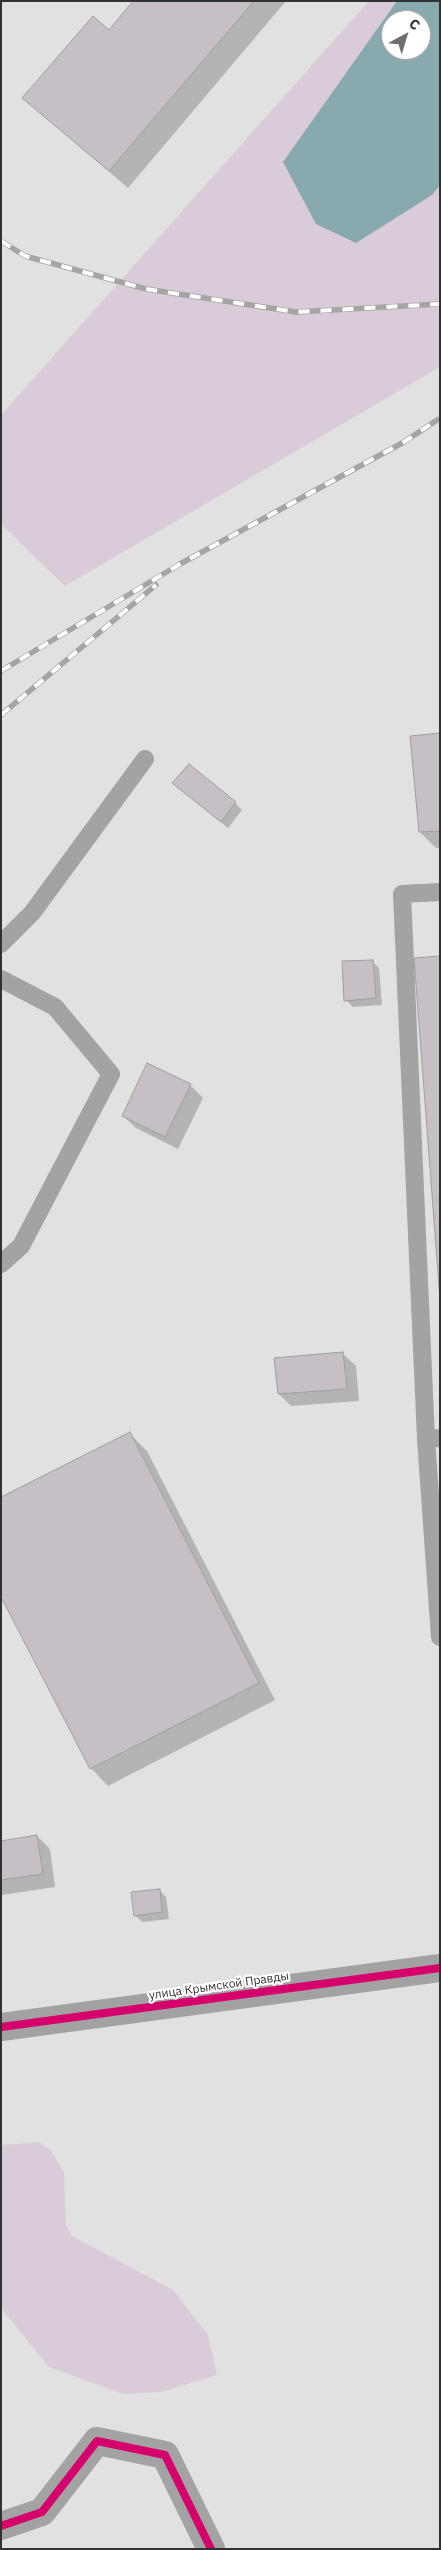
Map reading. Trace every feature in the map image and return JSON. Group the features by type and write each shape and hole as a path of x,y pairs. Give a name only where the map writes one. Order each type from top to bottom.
{"street":[{"name":"улица Крымской Правды","path":"1,2027 440,1968"},
{"path":"1,2526 42,2512 97,2441 165,2455 211,2549"}],"lane":[{"path":"1,944 32,913 145,760"},
{"path":"440,892 402,894 433,1439 440,1637"},
{"path":"1,978 55,1007 111,1074 22,1246 1,1264"}],"shaded area":[{"path":"369,1 440,1 440,367 65,586 1,524 1,415"},
{"path":"39,2142 50,2150 64,2172 66,2225 72,2236 173,2290 208,2335 217,2375 161,2392 123,2394 49,2367 1,2308 1,2145"}],"water":[{"path":"397,1 440,1 440,185 432,195 356,243 316,224 283,162 381,24 381,60 431,60 431,10 391,10"}],"building":[{"path":"133,1 254,1 109,171 22,98 93,16 109,30"},
{"path":"440,733 440,831 419,832 410,736"},
{"path":"189,764 236,802 221,822 172,783"},
{"path":"440,956 440,1300 414,958"},
{"path":"373,960 376,998 344,1001 342,961"},
{"path":"147,1063 191,1084 165,1137 122,1116"},
{"path":"343,1352 347,1389 278,1394 274,1358"},
{"path":"130,1432 259,1683 90,1769 1,1597 1,1497"},
{"path":"37,1835 43,1874 1,1880 1,1841"},
{"path":"160,1889 162,1912 134,1916 131,1892"}],"railway":[{"path":"1,241 25,256 146,289 296,312 440,304"},
{"path":"1,671 180,564 404,442 440,418"},
{"path":"1,715 156,585"}],"cycle path":[{"path":"1,2027 440,1968"},
{"path":"1,2526 42,2512 97,2441 165,2455 211,2549"}]}
